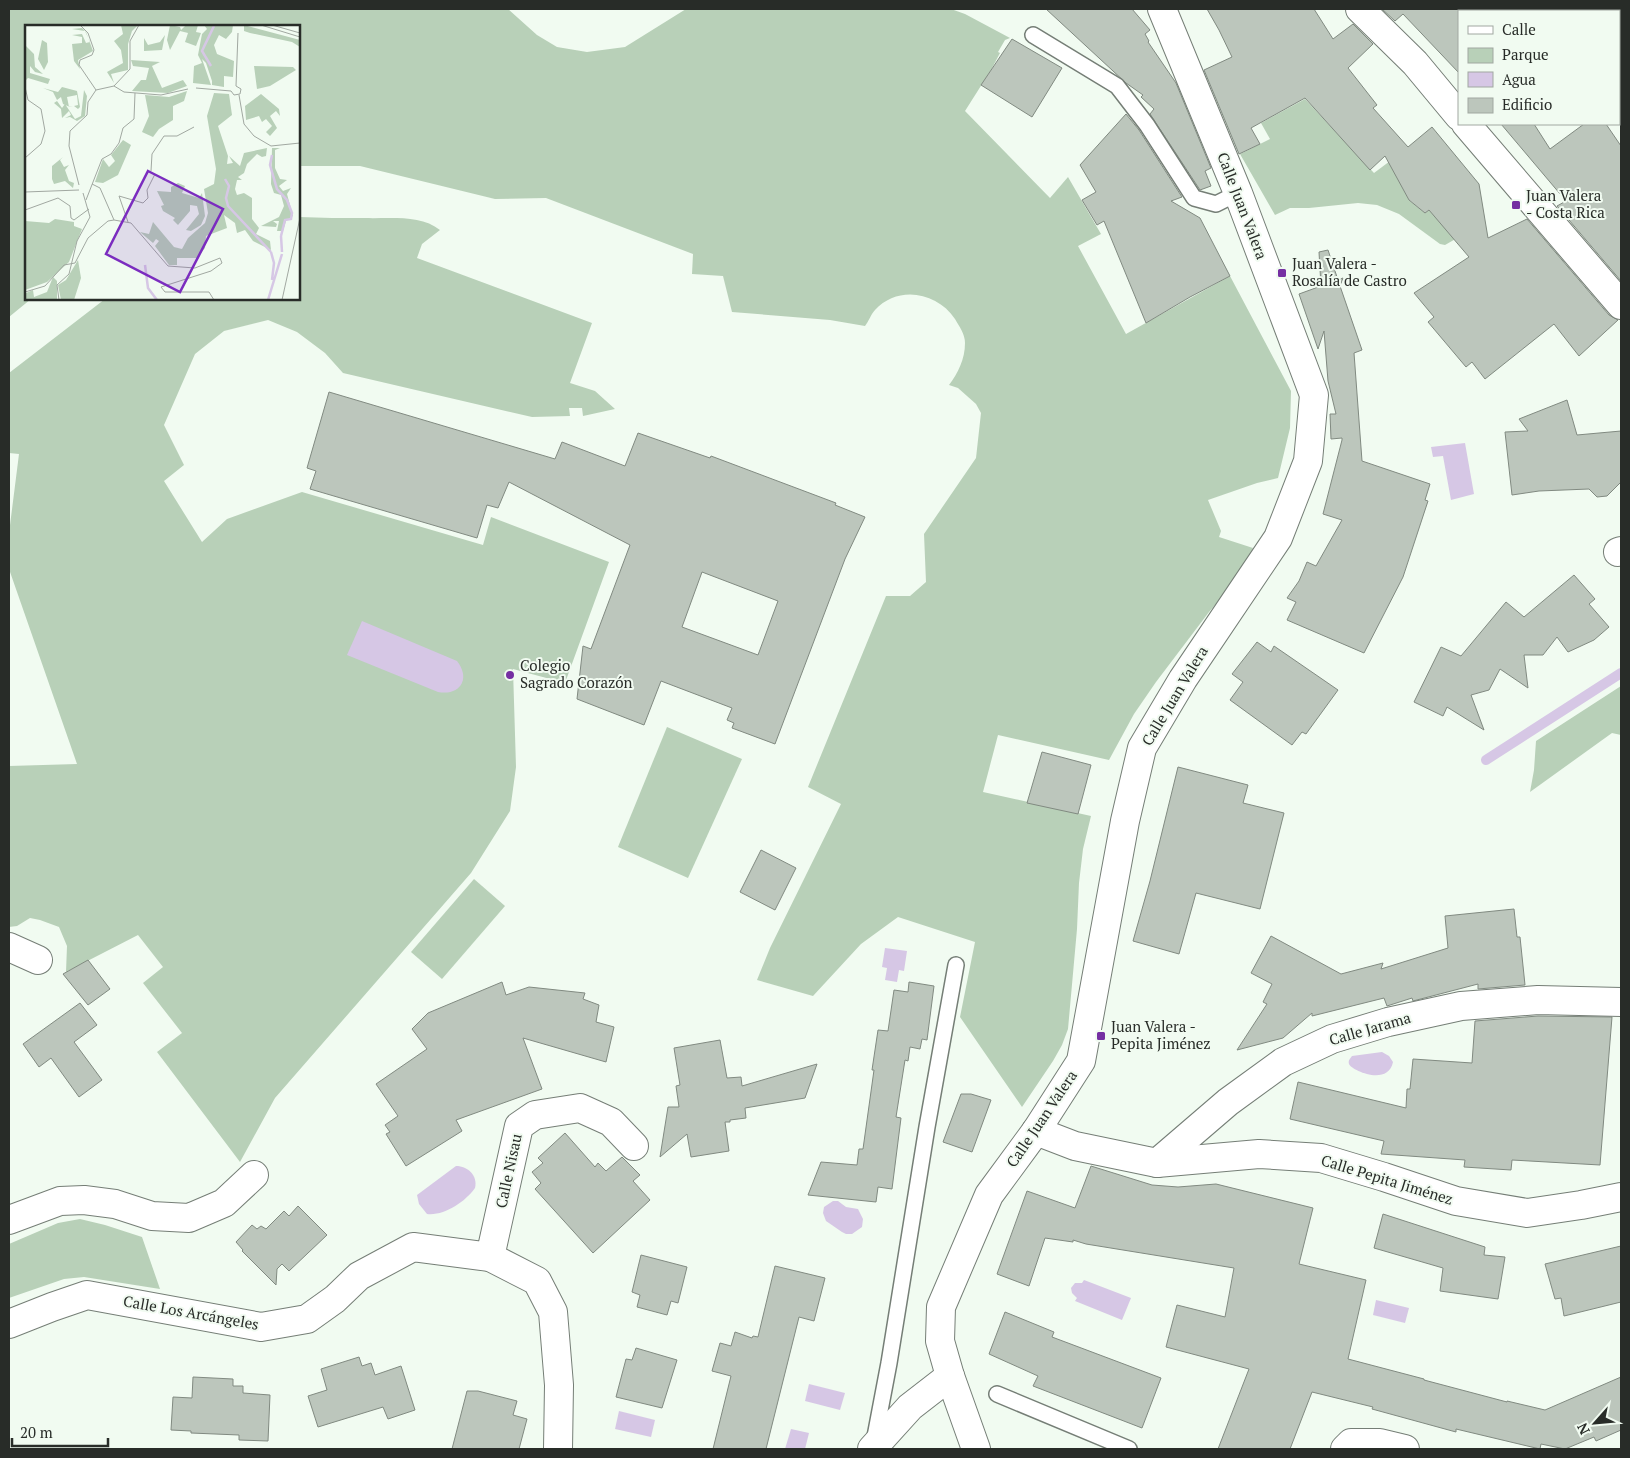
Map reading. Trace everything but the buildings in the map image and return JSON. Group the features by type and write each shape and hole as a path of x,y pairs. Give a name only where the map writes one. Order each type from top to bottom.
{"street":[{"name":"Calle Juan Valera","path":"976,1449 950,1376 940,1341 941,1307 989,1195 1036,1131 1081,1061 1124,821 1142,748 1182,679 1278,538 1308,461 1314,395 1238,193 1162,9"},
{"path":"1360,9 1415,64 1458,115"},
{"path":"1467,125 1621,305"},
{"path":"9,947 38,960"},
{"name":"Calle Jarama","path":"1157,1163 1228,1102 1283,1062 1332,1039 1388,1022 1461,1006 1538,1000 1621,1002"},
{"name":"Calle Nisau","path":"490,1257 519,1126 535,1115 580,1108 611,1122 634,1146"},
{"name":"Calle Pepita Jiménez","path":"1036,1131 1075,1146 1157,1163 1259,1154 1321,1158 1456,1201 1527,1213 1581,1205 1621,1196"},
{"path":"9,1220 60,1201 84,1200 115,1204 152,1216 189,1218 224,1203 254,1175"},
{"name":"Calle Los Arcángeles","path":"9,1324 87,1295 261,1327 308,1318 335,1299 359,1276 414,1247 490,1257 536,1281 553,1312 560,1385 558,1449"},
{"path":"873,1448 910,1407 950,1376"},
{"path":"1345,1449 1351,1443 1380,1443 1405,1449"}],"lane":[{"path":"1033,35 1117,86 1147,126 1194,198 1216,204 1238,193"},
{"path":"873,1448 956,965"},
{"path":"997,1394 1129,1449"}],"green space":[{"path":"9,9 508,9 537,35 557,47 587,52 625,47 686,9 951,9 965,14 1010,38 1005,40 991,70 965,111 1050,198 1068,177 1101,234 1078,246 1126,334 1230,276 1291,391 1290,428 1278,478 1257,483 1208,500 1221,531 1219,537 1253,548 1244,571 1209,612 1156,682 1134,714 1109,760 998,735 983,792 1091,816 1083,849 1079,883 1068,1029 1053,1061 1022,1107 960,1017 975,942 898,917 861,944 813,996 757,980 770,948 841,804 808,787 886,596 910,596 926,582 924,534 976,458 981,413 976,404 958,388 949,385 960,366 964,355 965,343 962,330 947,310 928,298 906,295 884,302 874,312 865,326 830,320 732,312 723,276 692,274 693,254 546,198 495,199 360,166 300,166 300,25 25,25 25,300 30,300 9,317"},
{"path":"1305,99 1374,173 1390,161 1409,200 1425,213 1429,210 1459,237 1445,245 1440,244 1399,214 1377,205 1358,203 1290,208 1275,215 1240,154 1270,139 1261,123"},
{"path":"300,217 404,218 432,225 440,230 422,244 417,258 592,323 570,383 595,391 615,409 583,416 582,408 569,408 570,416 532,417 343,373 325,353 297,332 268,320 224,331 195,354 164,425 184,465 164,481 202,542 227,519 302,492 483,545 491,517 609,562 565,683 513,669 516,767 510,811 471,873 275,1098 240,1162 157,1052 182,1033 143,983 163,967 138,935 66,972 67,946 59,927 30,918 17,926 9,927 9,766 77,764 9,569 9,533 19,454 9,453 9,373 104,300 300,300"},
{"path":"1621,686 1621,735 1612,733 1530,792 1536,741"},
{"path":"667,727 742,759 688,878 618,847"},
{"path":"474,879 505,906 442,979 411,952"},
{"path":"80,1219 142,1237 160,1289 84,1277 64,1279 9,1298 9,1244 58,1223"}],"water":[{"path":"1465,443 1474,494 1451,500 1443,456 1433,457 1431,447"},
{"path":"362,621 457,661 463,674 461,685 457,689 446,693 438,692 347,655"},
{"path":"885,948 907,951 904,971 899,970 897,982 885,980 887,968 882,967"},
{"path":"1382,1052 1389,1056 1393,1062 1390,1070 1384,1074 1370,1075 1362,1073 1349,1064 1352,1056"},
{"path":"456,1166 471,1172 476,1184 475,1188 454,1207 440,1213 427,1214 419,1204 417,1195"},
{"path":"833,1201 838,1201 846,1207 858,1209 863,1219 862,1227 852,1234 846,1234 826,1221 823,1213 824,1207"},
{"path":"1084,1280 1131,1298 1122,1320 1075,1301 1077,1298 1072,1293 1071,1288 1075,1283 1082,1283"},
{"path":"1376,1300 1409,1308 1405,1323 1373,1315"},
{"path":"809,1384 845,1393 840,1410 805,1401"},
{"path":"619,1411 655,1420 651,1437 615,1429"},
{"path":"791,1429 809,1433 805,1449 785,1449"}],"waterway":[{"path":"1486,760 1621,673"}],"place":[{"name":"Juan Valera - Costa Rica","path":"1516,205"},
{"name":"Juan Valera - Rosalía de Castro","path":"1282,273"},
{"name":"Colegio Sagrado Corazón","path":"510,675"},
{"name":"Juan Valera - Pepita Jiménez","path":"1101,1036"}]}
